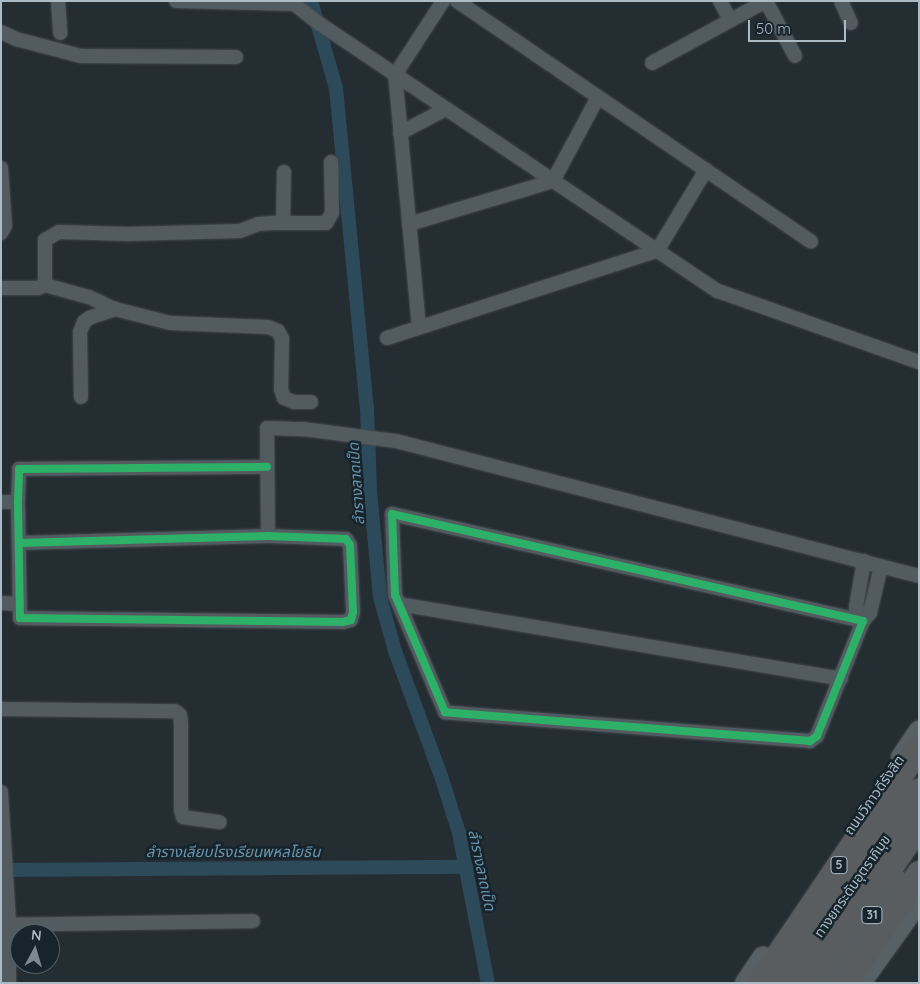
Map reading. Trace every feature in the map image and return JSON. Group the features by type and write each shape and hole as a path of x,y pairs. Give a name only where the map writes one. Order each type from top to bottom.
{"highway":[{"name":"5","path":"759,983 919,747"},
{"name":"ถนนวิภาวดีรังสิต","path":"775,983 919,776"},
{"name":"ทางยกระดับอุตราภิมุข","path":"786,983 919,790"},
{"name":"ทางยกระดับอุตราภิมุข","path":"809,983 919,825"},
{"name":"31","path":"825,983 919,846"},
{"path":"844,983 919,873"}],"main road":[{"name":"ถนนวิภาวดีรังสิต","path":"744,983 919,730"},
{"name":"31","path":"861,983 919,902"}],"street":[{"path":"58,1 60,33"},
{"path":"176,1 294,2 318,23 718,291 919,362"},
{"path":"419,327 395,75 443,1"},
{"path":"457,1 811,242"},
{"path":"720,1 730,20"},
{"path":"652,63 766,1 795,56"},
{"path":"841,1 851,23"},
{"path":"1,32 16,39 82,56 236,57"},
{"path":"409,224 553,181 598,97"},
{"path":"400,133 446,109"},
{"path":"45,285 46,240 59,232 128,234 240,231 258,224 326,223 330,219 331,162"},
{"path":"1,168 4,226 1,233"},
{"path":"387,338 657,251 706,170"},
{"path":"283,223 284,172"},
{"path":"1,288 38,288 45,285 89,297 115,309 170,323 268,327 278,331 282,339 281,390 284,398 294,402 311,402"},
{"path":"81,397 80,332 84,322 90,318 115,309"},
{"path":"268,536 267,428 303,428 371,437 428,449 919,576"},
{"path":"19,543 268,536 346,539 350,545 353,612 351,620 343,622 20,618 18,502 19,469 267,467"},
{"path":"1,502 18,502"},
{"path":"863,621 392,514 392,576 395,594 446,712 810,741 817,736 863,621 870,613 881,566"},
{"path":"863,621 856,607 864,562"},
{"path":"1,603 20,604"},
{"path":"399,604 841,678"},
{"path":"1,709 176,711 180,715 181,724 181,808 183,817 220,822"},
{"path":"1,792 6,881 5,924 9,983"},
{"path":"5,924 253,921"}],"waterway":[{"name":"ลำรางลาดเป็ด","path":"311,1 336,88 367,408 370,491 380,597 395,651 442,779 459,833 488,983"},
{"name":"ลำรางเลียบโรงเรียนพหลโยธิน","path":"1,870 466,867"}],"cycle path":[{"path":"19,543 268,536 346,539 350,545 353,612 351,620 343,622 20,618 18,502 19,469 267,467"},
{"path":"392,514 863,621 817,736 810,741 445,712 395,595 392,514"}]}
